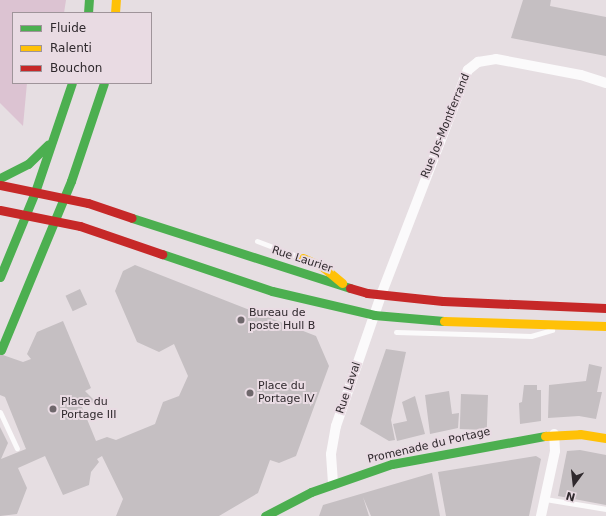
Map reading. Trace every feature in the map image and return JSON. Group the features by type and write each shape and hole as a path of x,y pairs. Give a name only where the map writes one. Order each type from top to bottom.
{"main road":[{"path":"88,12 90,0"},
{"path":"115,12 116,0"},
{"path":"1,350 71,181 104,84"},
{"path":"0,277 35,192 42,158 54,136 71,87"},
{"path":"0,178 42,158"},
{"name":"Rue Laurier","path":"0,185 64,197 347,288 382,295 488,304 606,308"},
{"path":"0,210 27,213 55,219 278,293 374,315 440,321 606,326"},
{"path":"303,258 323,267 347,288"},
{"name":"Promenade du Portage","path":"265,516 276,514 333,484 392,464 554,434 570,433 606,438"}],"street":[{"name":"Rue Jos-Montferrand","path":"382,295 452,106 473,65 496,59 582,75 606,83"},
{"name":"Rue Laval","path":"333,484 331,454 333,436 382,295"},
{"path":"541,516 555,451 554,434"}],"lane":[{"path":"257,241 303,258"},
{"path":"396,332 531,336 569,325"},
{"path":"0,412 17,448"},
{"path":"545,499 606,509"}],"shaded area":[{"path":"0,0 66,0 64,12 12,12 12,84 27,84 23,126 0,103"}],"building":[{"path":"523,0 551,0 550,6 606,17 606,56 511,38"},
{"name":"Place du Portage IV","path":"135,265 316,336 329,366 296,456 279,463 270,460 258,493 219,516 116,516 123,499 102,456 97,459 99,462 91,472 89,485 63,495 45,456 18,468 27,488 17,514 0,516 0,427 8,443 1,459 26,449 5,397 0,395 0,354 23,362 31,359 27,354 37,332 63,321 91,388 85,391 97,403 84,402 82,407 96,441 107,437 116,440 155,424 163,402 179,396 188,376 174,344 159,352 137,342 115,291 123,271"},
{"path":"80,289 87,304 73,311 65,296"},
{"path":"386,349 406,352 391,420 395,440 389,441 360,424"},
{"path":"589,364 602,367 597,392 602,392 596,419 579,416 548,418 549,385 586,381"},
{"path":"524,385 537,385 537,390 541,390 541,421 520,424 519,403 522,402"},
{"path":"449,391 452,414 459,413 458,428 430,434 425,395"},
{"path":"461,394 488,395 487,430 460,429"},
{"path":"415,396 425,434 397,441 393,424 407,421 402,402"},
{"path":"580,450 606,455 606,505 558,496 567,451"},
{"path":"536,456 541,459 529,516 446,516 438,472"},
{"path":"432,473 440,516 371,516 363,497 369,516 319,516 323,505"}],"traffic: fast":[{"path":"88,12 89,0"},
{"path":"0,277 35,192 72,84"},
{"path":"1,350 71,181 104,84"},
{"path":"0,178 28,164 48,145"},
{"path":"132,218 350,288"},
{"path":"162,254 272,291 374,315 444,321"},
{"path":"265,516 311,492 392,464 545,436"}],"traffic: slow":[{"path":"115,12 116,0"},
{"path":"303,258 323,267 342,283"},
{"path":"444,321 606,326"},
{"path":"545,436 580,434 606,438"}],"traffic: jam":[{"path":"0,185 88,203 132,218"},
{"path":"0,210 80,226 162,254"},
{"path":"350,288 367,293 443,301 606,308"}],"place":[{"name":"Bureau de poste Hull B","path":"241,320"},
{"name":"Place du Portage IV","path":"250,393"},
{"name":"Place du Portage III","path":"53,409"}]}
